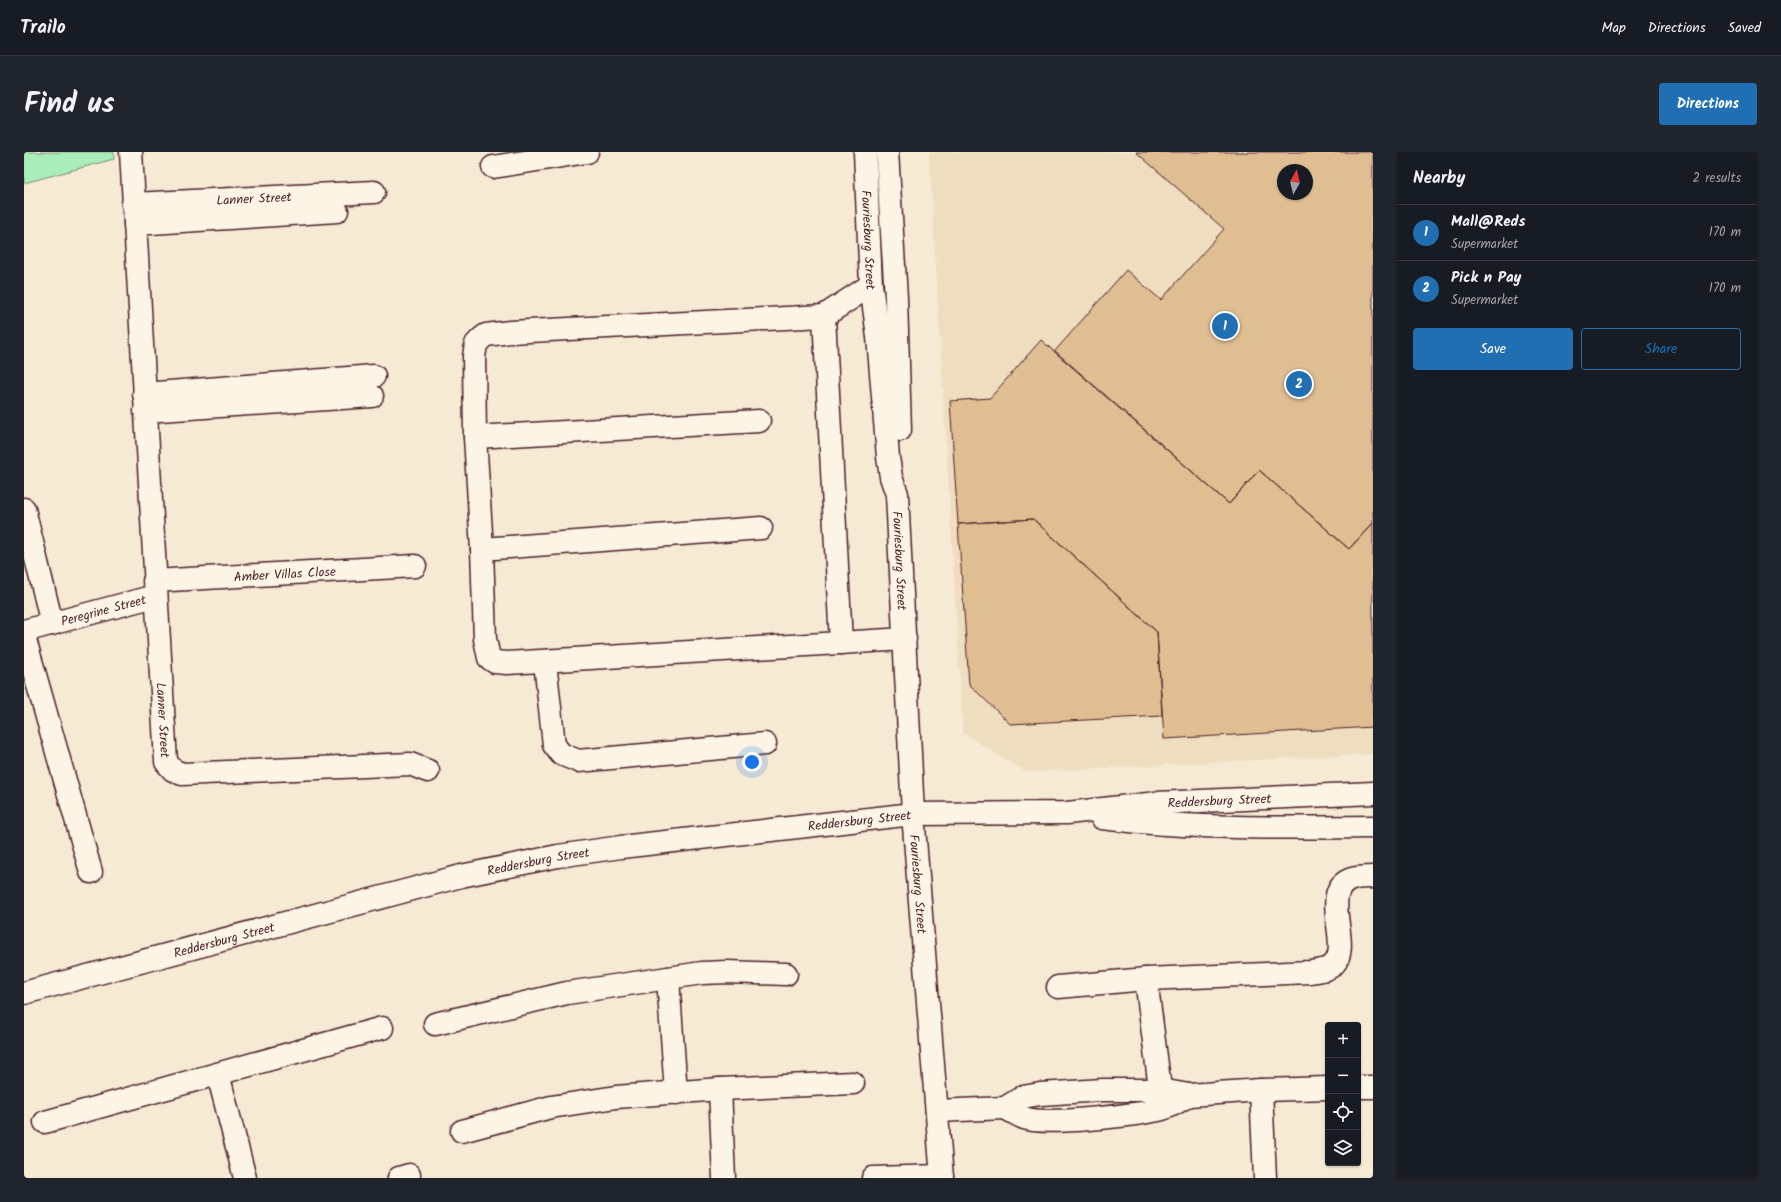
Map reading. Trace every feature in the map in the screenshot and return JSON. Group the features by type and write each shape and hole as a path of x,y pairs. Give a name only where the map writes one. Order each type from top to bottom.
{"street":[{"name":"Lanner Street","path":"131,152 166,762 173,770 182,774 410,764 428,771"},
{"path":"494,167 587,152"},
{"name":"Fouriesburg Street","path":"865,152 871,285 878,337 888,457 891,477 897,494 913,814 942,1177"},
{"name":"Fouriesburg Street","path":"887,152 896,298 901,477 897,494"},
{"name":"Lanner Street","path":"134,214 374,192"},
{"name":"Lanner Street","path":"134,214 337,211"},
{"path":"871,285 824,316 510,332 486,336 478,341 474,357 475,437 482,549 485,639 489,658 499,663 545,662 905,639"},
{"path":"824,316 841,642"},
{"path":"145,402 373,386"},
{"path":"475,437 758,421"},
{"name":"Peregrine Street","path":"24,509 52,624"},
{"path":"482,549 761,528"},
{"name":"Amber Villas Close","path":"155,589 415,566"},
{"name":"Peregrine Street","path":"24,631 52,624 155,589"},
{"path":"24,636 90,872"},
{"path":"545,662 554,745 561,754 578,761 765,744"},
{"name":"Reddersburg Street","path":"24,993 461,876 621,847 913,814 1067,813 1157,803 1373,793"},
{"name":"Reddersburg Street","path":"1067,813 1167,825 1261,828 1373,827"},
{"path":"1058,986 1146,979 1310,972 1333,966 1338,958 1339,948 1336,900 1338,892 1344,882 1352,878 1373,877"},
{"path":"435,1024 567,993 702,973 727,972 786,974"},
{"path":"668,978 676,1093"},
{"path":"1146,979 1162,1100"},
{"path":"45,1122 382,1028"},
{"path":"218,1074 245,1178"},
{"path":"462,1132 552,1108 616,1097 720,1089 853,1083"},
{"path":"1361,1088 1373,1087"},
{"path":"1005,1108 1024,1118 1032,1120 1077,1119 1114,1116 1162,1100 1189,1095 1261,1090 1325,1088"},
{"path":"720,1089 724,1178"},
{"path":"1261,1090 1265,1178"},
{"path":"937,1111 1005,1108 1023,1097 1076,1092 1162,1100"},
{"path":"1076,1092 1077,1119"},
{"path":"873,1178 942,1177"}],"shaded area":[{"path":"929,152 1373,152 1373,754 1026,772 963,733"}],"green space":[{"path":"24,152 114,152 114,159 24,183"}],"building":[{"path":"1136,152 1373,152 1373,523 1349,549 1259,470 1229,504 1055,351 1126,270 1161,300 1224,229"},
{"path":"1041,340 1229,504 1259,470 1349,549 1373,523 1373,727 1164,739 1157,632 1033,519 958,524 950,401 990,398"},
{"path":"1033,519 1157,632 1162,716 1010,724 969,684 958,524"}],"place":[{"name":"Mall@Reds","path":"1225,326"},
{"name":"Pick n Pay","path":"1299,384"}]}
